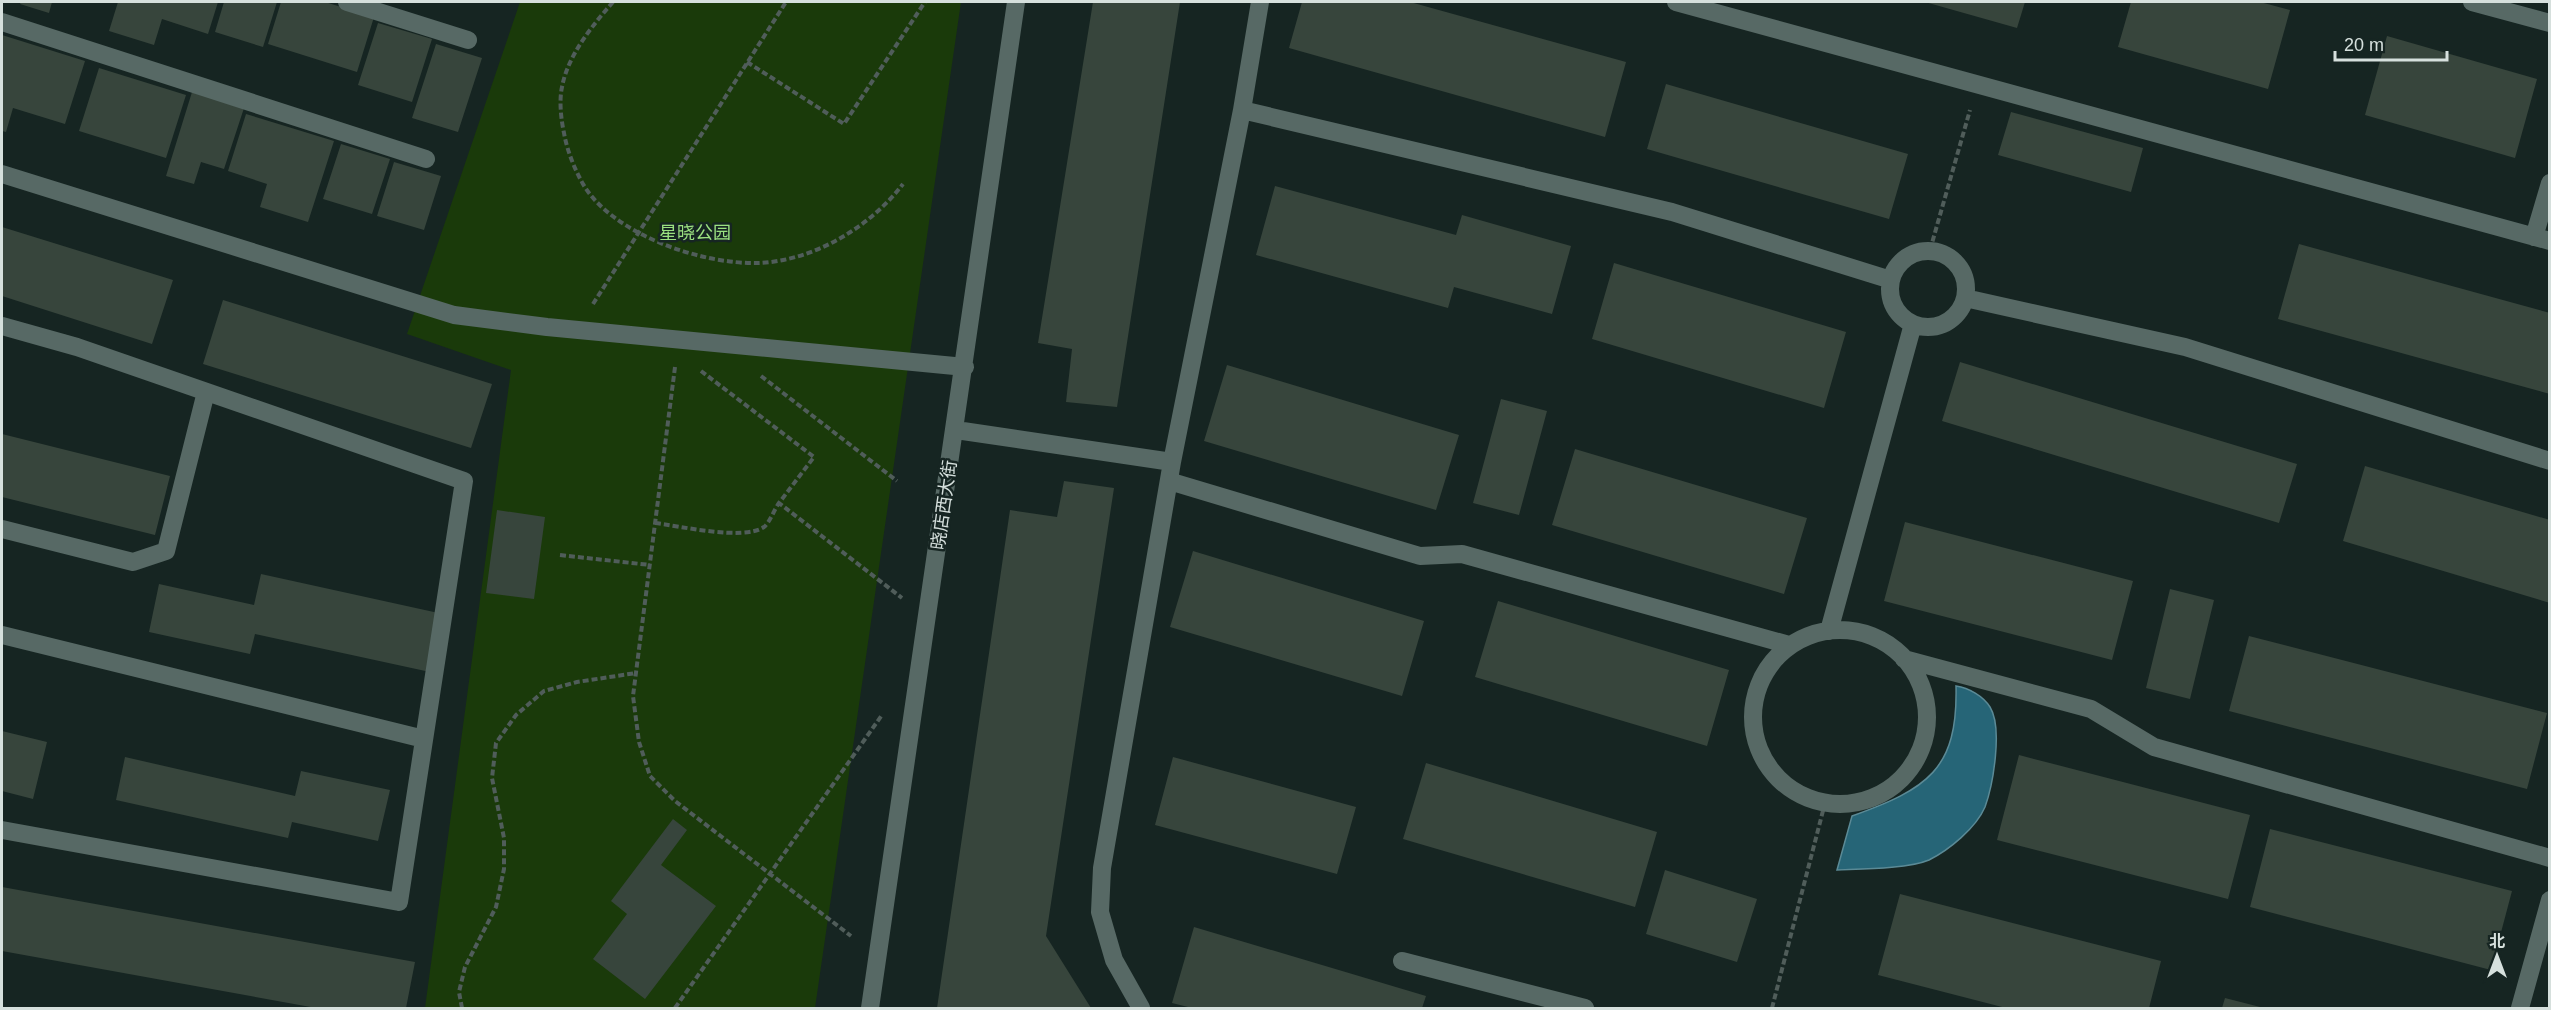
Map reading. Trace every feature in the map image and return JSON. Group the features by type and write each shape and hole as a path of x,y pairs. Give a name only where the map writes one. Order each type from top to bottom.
{"street":[{"path":"347,2 468,40"},
{"name":"晓店西大街","path":"870,1008 956,430 1016,2"},
{"path":"1141,1008 1114,960 1100,912 1102,868 1172,462 1242,110 1260,2"},
{"path":"1676,2 2542,239 2550,183"},
{"path":"2472,2 2550,23"},
{"path":"2,22 426,159"},
{"path":"1242,110 1672,212 1890,280"},
{"path":"2,174 454,315 577,330 678,346 965,367"},
{"path":"1930,250 1943,253 1954,261 1962,272 1965,298 1960,309 1951,319 1925,327 1913,324 1901,316 1889,293 1890,280 1896,268 1905,258 1930,250"},
{"path":"1965,298 2185,347 2550,461"},
{"path":"1829,631 1913,324"},
{"path":"2,326 77,347 464,481 399,903 2,830"},
{"path":"2,529 133,562 166,552 206,392"},
{"path":"956,430 1172,462"},
{"path":"1169,481 1420,556 1462,554 1789,645"},
{"path":"1843,629 1871,635 1895,649 1914,670 1925,696 1927,724 1920,752 1905,776 1882,793 1854,803 1825,803 1797,793 1774,775 1758,750 1752,721 1755,692 1768,666 1789,645 1814,633 1829,631 1843,629"},
{"path":"2,635 424,740"},
{"path":"1904,659 2091,709 2154,747 2550,858"},
{"path":"2520,1008 2550,900"},
{"path":"1402,961 1585,1008"}],"path":[{"path":"613,2 586,36 571,62 561,88 562,123 567,149 583,185 606,210 639,232 663,247 706,258 760,263 801,255 847,236 890,201 903,184"},
{"path":"577,330 786,2"},
{"path":"747,62 844,124 925,2"},
{"path":"1930,250 1977,84"},
{"path":"655,523 740,533 755,532 766,526 778,503 814,457 678,346"},
{"path":"678,346 633,696 639,742 650,776 675,801 878,956"},
{"path":"758,374 897,481"},
{"path":"778,503 928,618"},
{"path":"560,555 650,565"},
{"path":"462,1008 459,992 465,967 496,907 504,869 504,838 492,778 496,743 516,715 544,691 577,682 636,674"},
{"path":"675,1008 889,705"},
{"path":"1772,1008 1825,803"}],"green space":[{"name":"星晓公园","path":"520,2 961,2 815,1008 425,1008 511,370 407,334"}],"water":[{"path":"1956,686 1980,696 1990,707 1994,716 1996,742 1994,771 1981,815 1961,838 1929,860 1897,867 1837,870 1852,816 1900,796 1918,785 1933,772 1944,757 1951,738 1955,715"}],"building":[{"path":"21,2 52,2 49,13 20,4"},
{"path":"118,2 218,2 208,34 162,19 154,45 109,31"},
{"path":"224,2 277,2 263,47 215,32"},
{"path":"281,2 325,2 374,17 357,72 268,44"},
{"path":"1093,2 1180,2 1117,407 1066,402 1072,349 1038,343"},
{"path":"1302,2 1410,2 1626,62 1605,137 1289,48"},
{"path":"1925,2 2025,2 2017,28"},
{"path":"2131,2 2260,2 2290,10 2268,89 2118,47"},
{"path":"378,23 432,39 412,102 358,85"},
{"path":"2,35 85,61 65,124 13,108 6,132 2,131"},
{"path":"2387,36 2537,79 2515,158 2365,115"},
{"path":"436,44 482,58 458,132 412,118"},
{"path":"99,68 186,95 166,158 79,131"},
{"path":"1666,84 1908,154 1889,219 1647,149"},
{"path":"192,92 244,108 224,169 201,162 194,184 166,176"},
{"path":"2011,112 2143,148 2131,192 1998,155"},
{"path":"246,114 334,141 308,222 260,207 267,184 228,171"},
{"path":"341,144 390,159 372,214 323,199"},
{"path":"394,162 441,176 424,230 377,216"},
{"path":"1275,186 1456,235 1462,215 1571,246 1552,314 1454,287 1448,308 1256,255"},
{"path":"2,227 173,280 152,344 2,296"},
{"path":"2299,244 2550,313 2550,394 2278,319"},
{"path":"1614,263 1846,332 1824,408 1592,339"},
{"path":"223,300 492,384 471,448 203,364"},
{"path":"1960,362 2297,464 2279,523 1942,421"},
{"path":"1227,365 1459,435 1436,510 1204,441"},
{"path":"1501,399 1547,411 1519,515 1473,503"},
{"path":"2,434 170,476 155,535 2,497"},
{"path":"1575,449 1807,518 1784,594 1552,525"},
{"path":"2365,466 2550,520 2550,603 2343,541"},
{"path":"1064,481 1114,488 1046,936 1091,1008 937,1008 1010,510 1057,517"},
{"path":"497,510 545,517 534,599 486,593"},
{"path":"1905,522 2133,581 2112,660 1884,601"},
{"path":"1193,551 1424,621 1402,696 1170,627"},
{"path":"261,574 443,614 430,672 255,634 250,654 149,632 159,584 254,605"},
{"path":"2170,589 2214,600 2190,699 2146,688"},
{"path":"1498,601 1729,670 1707,746 1475,677"},
{"path":"2249,636 2547,713 2527,789 2229,711"},
{"path":"2,731 47,742 33,799 2,791"},
{"path":"2019,755 2250,815 2228,899 1997,840"},
{"path":"125,757 295,796 301,771 390,790 378,841 292,822 288,838 116,800"},
{"path":"1173,757 1356,807 1337,874 1155,825"},
{"path":"1426,763 1657,832 1635,907 1403,839"},
{"path":"673,819 687,830 661,865 716,906 645,999 593,959 627,914 611,901"},
{"path":"2270,829 2512,891 2491,970 2250,907"},
{"path":"1665,870 1757,899 1737,962 1646,934"},
{"path":"2,887 415,962 406,1008 316,1008 2,951"},
{"path":"1900,894 2161,961 2149,1008 2006,1008 1878,975"},
{"path":"1194,927 1426,996 1422,1008 1192,1008 1172,1003"},
{"path":"2225,998 2264,1008 2222,1008"}]}
